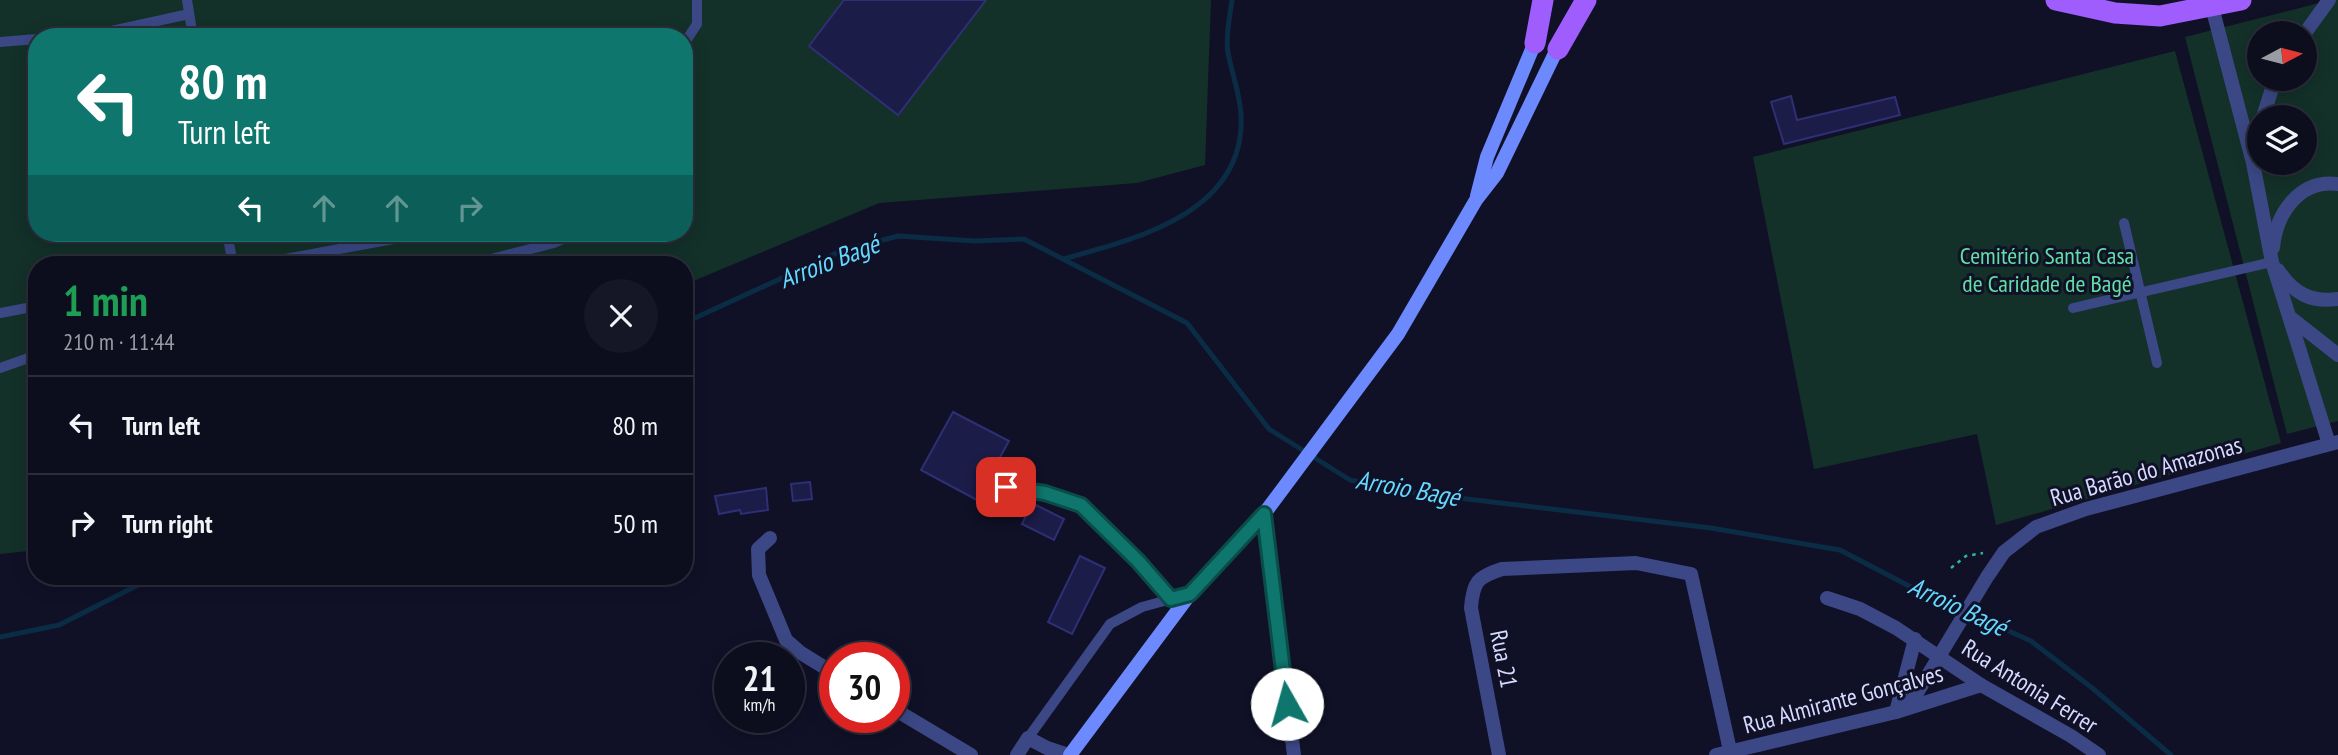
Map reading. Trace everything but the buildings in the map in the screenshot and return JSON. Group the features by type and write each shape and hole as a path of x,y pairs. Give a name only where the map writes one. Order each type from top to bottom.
{"main road":[{"path":"1535,43 1543,0"},
{"path":"1476,200 1487,157 1551,0"},
{"path":"1069,755 1190,594 1264,514 1398,334 1476,200 1497,173 1583,0"},
{"path":"2056,0 2115,13 2160,16 2241,0"}],"street":[{"path":"2314,21 2329,0"},
{"path":"2212,7 2247,140"},
{"path":"2255,175 2272,262 2334,443"},
{"path":"2338,184 2305,190 2284,208 2274,234 2272,262 2286,283 2302,296 2322,301 2338,299"},
{"path":"2291,318 2338,355"},
{"name":"Rua Barão do Amazonas","path":"1902,710 1940,656 2004,552 2036,527 2086,509 2334,443"},
{"path":"1264,514 1294,755"},
{"path":"770,538 758,549 759,575 786,640 819,664"},
{"name":"Rua 21","path":"1499,755 1471,608 1473,588 1483,575 1502,569 1636,563 1691,574 1726,754"},
{"name":"Rua Antonia Ferrer","path":"1827,598 1877,617 1915,639 1981,685 2099,755"},
{"path":"1902,710 1915,639"},
{"name":"Rua Almirante Gonçalves","path":"1726,754 1902,710 1981,685"},
{"path":"910,719 971,755"},
{"path":"1017,755 1028,738 1069,755"}],"lane":[{"path":"187,0 191,28"},
{"path":"693,30 697,24 698,0"},
{"path":"125,28 189,14"},
{"path":"0,42 28,40"},
{"path":"2124,223 2157,363"},
{"path":"301,256 377,242"},
{"path":"503,256 556,242"},
{"path":"2073,308 2272,262"},
{"path":"0,313 28,308"},
{"path":"0,368 28,358"},
{"path":"1006,487 1045,493 1081,505 1138,561 1171,599"},
{"path":"1028,738 1110,624 1142,607 1190,594"}],"path":[{"path":"1951,568 1966,556 2004,552"}],"green space":[{"path":"0,0 1211,0 1205,165 1137,183 879,203 693,281 693,256 28,256 28,551 0,554"},
{"path":"2338,0 2338,421 2287,434 2185,37 2247,21 2247,91 2317,91 2317,21 2248,21"},
{"name":"Cemitério Santa Casa de Caridade de Bagé","path":"2175,51 2281,443 1996,525 1977,434 1814,469 1753,157"}],"waterway":[{"path":"1063,259 1123,242 1182,216 1206,198 1226,176 1238,148 1241,115 1227,47 1232,0"},
{"name":"Arroio Bagé","path":"693,319 841,251 898,236 975,241 1024,239 1187,323 1269,429 1350,480 1408,492 1711,528 1840,550 1909,586 2031,641 2091,687 2171,755"},
{"name":"Arroio Bagé","path":"0,637 59,625 138,585"}],"route":[{"path":"1006,487 1045,493 1081,505 1138,561 1171,599 1190,594 1264,514 1287,704"}]}
